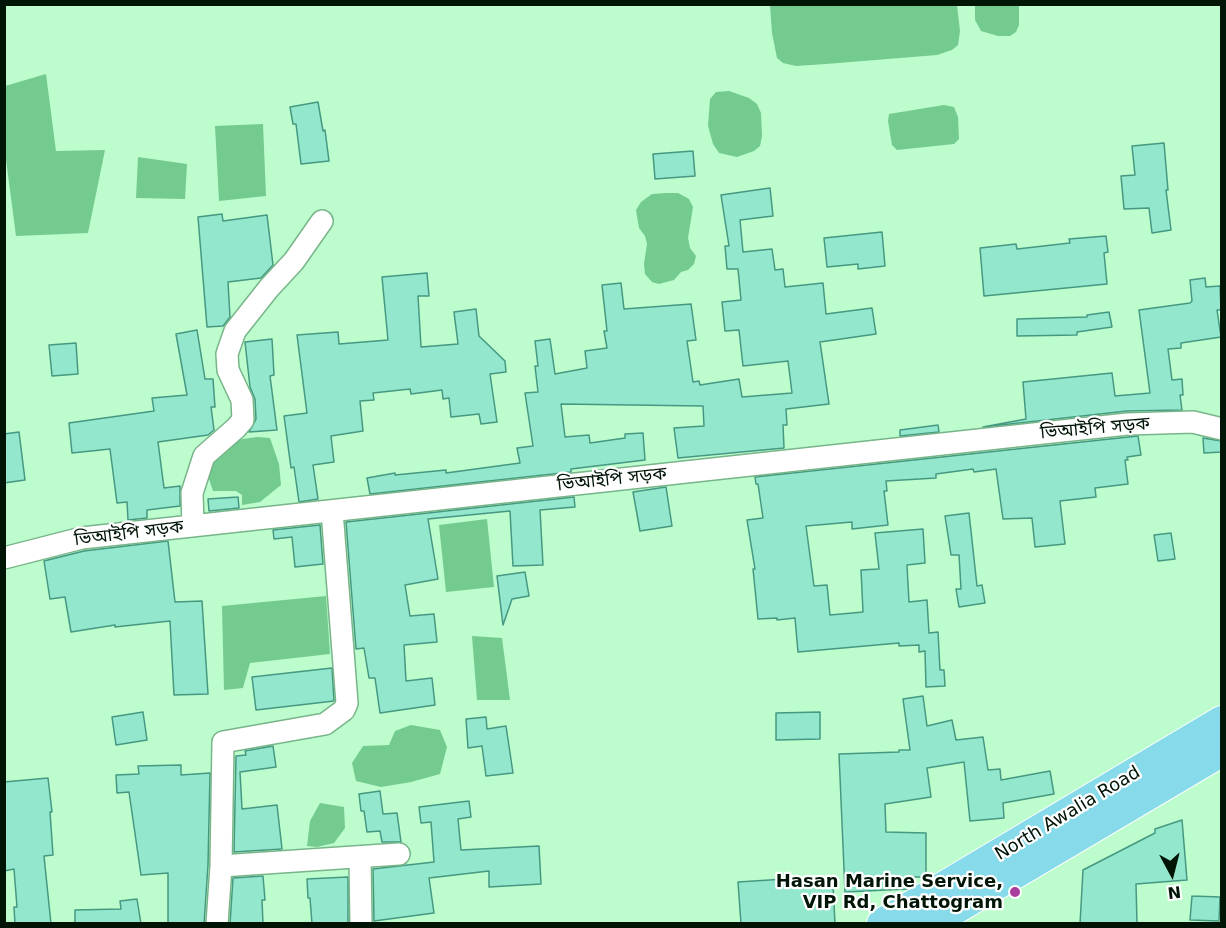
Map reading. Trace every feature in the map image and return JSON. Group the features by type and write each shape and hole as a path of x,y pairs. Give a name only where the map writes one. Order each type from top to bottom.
{"main road":[{"name":"North Awalia Road","path":"883,924 1221,722"},
{"name":"North Awalia Road","path":"928,924 1221,750"}],"street":[{"path":"192,526 192,493 204,456 237,428 243,420 242,400 228,370 227,354 235,331 294,261 322,221"},
{"name":"ভিআইপি সড়ক","path":"4,558 82,538 1128,424 1193,422 1221,429"},
{"path":"217,924 221,866 223,742 325,724 344,710 347,703 332,511"},
{"path":"221,866 399,854"},
{"path":"360,857 361,924"}],"shaded area":[{"path":"770,5 957,5 960,31 958,45 952,50 937,55 796,66 783,63 777,58"},
{"path":"975,5 1019,5 1019,25 1016,32 1010,36 998,36 981,31 975,20"},
{"path":"46,74 56,151 105,150 88,233 16,236 5,152 5,86"},
{"path":"729,91 749,98 757,104 761,113 760,146 754,151 737,157 719,153 713,144 708,126 710,99 716,92"},
{"path":"944,105 954,107 958,117 959,139 954,144 897,150 892,145 889,114"},
{"path":"263,124 266,196 219,201 215,126"},
{"path":"138,157 187,164 185,199 136,198"},
{"path":"678,193 689,199 693,207 688,238 690,248 696,256 694,264 688,270 681,272 674,280 659,284 652,282 645,274 647,244 639,228 636,210 641,202 652,194"},
{"path":"270,438 279,464 281,485 260,502 242,505 242,495 236,491 213,491 208,476 217,455 236,440"},
{"path":"487,519 494,587 446,592 439,525"},
{"path":"326,596 330,654 250,663 243,688 224,690 222,606"},
{"path":"472,636 502,638 510,700 477,700"},
{"path":"411,725 440,730 447,747 440,774 381,787 356,781 352,763 363,746 389,745 395,731"},
{"path":"320,803 344,807 345,828 334,843 317,847 307,846 310,821"}],"building":[{"path":"318,102 329,161 301,164 296,124 293,124 290,107"},
{"path":"1164,143 1171,230 1152,233 1149,208 1124,209 1121,176 1135,175 1132,146"},
{"path":"693,151 695,176 655,179 653,154"},
{"path":"770,188 773,216 740,220 743,252 772,249 775,270 783,269 785,287 823,283 826,314 872,308 876,334 820,342 829,404 786,409 787,425 783,425 784,448 678,458 674,428 704,426 703,406 561,404 565,437 589,435 590,443 625,438 625,434 643,433 645,460 571,469 571,472 370,494 367,478 395,473 395,475 446,470 446,473 520,463 517,448 533,446 525,393 538,392 535,341 550,339 555,374 587,368 585,351 607,348 602,285 621,283 624,309 691,304 696,340 687,341 693,382 699,381 700,385 739,379 742,397 792,393 788,361 743,366 739,330 725,331 722,302 741,300 738,269 727,269 725,246 729,246 721,195"},
{"path":"222,214 223,221 267,215 273,265 261,278 228,282 230,317 223,326 207,327 198,217"},
{"path":"882,232 885,266 858,269 858,264 827,267 824,238"},
{"path":"1106,236 1108,252 1104,253 1107,284 984,296 980,248 1016,244 1017,249 1070,243 1069,239"},
{"path":"427,273 429,296 418,296 421,347 458,344 454,312 476,309 479,336 505,361 506,372 490,374 497,422 481,424 479,414 451,417 449,398 443,399 442,390 411,394 410,389 373,393 374,400 360,401 363,431 331,436 334,462 313,465 318,499 299,502 294,467 291,468 284,416 307,413 297,335 338,332 339,344 388,340 382,277"},
{"path":"1205,278 1206,287 1220,286 1221,310 1217,310 1221,337 1181,343 1181,348 1168,349 1172,380 1182,379 1183,395 1180,395 1182,410 1127,411 983,427 1026,419 1023,382 1112,373 1115,396 1150,393 1139,310 1190,303 1192,301 1190,280"},
{"path":"1109,312 1112,327 1077,332 1077,335 1017,336 1017,319 1087,317 1087,315"},
{"path":"197,330 205,379 213,379 215,407 211,407 214,430 208,435 158,442 164,488 180,486 180,506 147,510 147,518 128,520 127,502 117,503 110,449 72,453 69,423 154,411 152,398 187,395 176,334"},
{"path":"272,339 274,375 270,376 277,430 249,432 256,419 255,399 250,387 245,342"},
{"path":"76,343 78,374 52,376 49,345"},
{"path":"938,425 939,432 900,436 900,430"},
{"path":"19,432 25,480 4,483 4,434"},
{"path":"1138,436 1141,455 1127,457 1128,460 1125,460 1128,484 1095,488 1096,497 1060,501 1065,544 1035,547 1032,518 1003,519 996,469 974,472 973,469 936,474 936,478 886,481 887,491 884,491 888,525 852,529 852,522 806,526 814,586 827,585 830,615 863,612 861,570 879,569 875,533 923,529 925,563 907,565 909,602 927,600 929,633 938,632 940,670 944,670 945,686 926,687 925,651 919,652 919,645 899,646 899,643 798,652 795,618 758,619 753,569 755,569 747,520 763,518 755,477"},
{"path":"1203,438 1221,441 1221,452 1204,453"},
{"path":"666,487 672,526 640,531 633,492"},
{"path":"238,497 239,508 209,511 208,499"},
{"path":"574,497 575,507 540,510 543,565 513,566 510,511 428,519 438,579 405,585 410,616 434,614 437,642 404,645 406,681 432,678 435,705 380,713 375,678 369,678 364,648 356,649 346,522"},
{"path":"969,513 977,586 982,585 985,603 959,607 956,589 961,589 959,555 951,555 945,516"},
{"path":"320,525 323,564 295,567 292,537 274,539 273,530"},
{"path":"1171,533 1175,559 1158,561 1154,535"},
{"path":"168,541 175,602 202,601 208,694 174,695 170,621 115,627 115,625 71,632 65,597 50,599 44,561 84,551"},
{"path":"525,572 529,596 512,599 503,625 497,576"},
{"path":"332,668 334,701 256,710 252,677"},
{"path":"923,696 927,726 952,720 956,740 983,737 988,770 1000,769 1001,780 1050,771 1054,794 1003,803 1004,818 970,821 964,762 927,768 931,797 885,804 886,832 926,833 926,877 907,877 907,889 845,892 839,754 910,750 903,699"},
{"path":"143,712 147,740 116,745 112,717"},
{"path":"820,712 820,739 776,740 776,713"},
{"path":"486,717 487,729 506,726 513,773 486,776 482,746 468,748 466,719"},
{"path":"273,746 276,767 240,772 242,809 277,805 282,849 234,852 236,756 246,755 245,751"},
{"path":"181,765 181,775 210,773 204,924 168,924 168,873 141,875 129,792 117,793 116,775 139,774 138,766"},
{"path":"48,778 53,855 44,856 51,924 15,924 14,907 17,907 14,869 4,871 4,782"},
{"path":"380,791 383,814 397,813 401,842 382,842 380,831 367,832 359,794"},
{"path":"469,801 471,817 458,819 461,850 539,846 541,884 489,887 489,871 429,878 434,913 374,921 373,869 434,862 431,822 421,823 419,807"},
{"path":"1182,820 1187,880 1136,884 1137,924 1080,924 1083,870 1155,833 1155,829"},
{"path":"263,876 265,900 262,900 263,924 230,924 233,878"},
{"path":"348,877 348,924 312,924 307,879"},
{"path":"785,879 785,887 833,885 835,924 741,924 738,882"},
{"path":"1192,896 1220,897 1219,921 1190,920"},
{"path":"137,899 141,924 75,924 75,910 121,909 120,901"}],"place":[{"name":"Hasan Marine Service, VIP Rd, Chattogram","path":"1015,892"}]}
